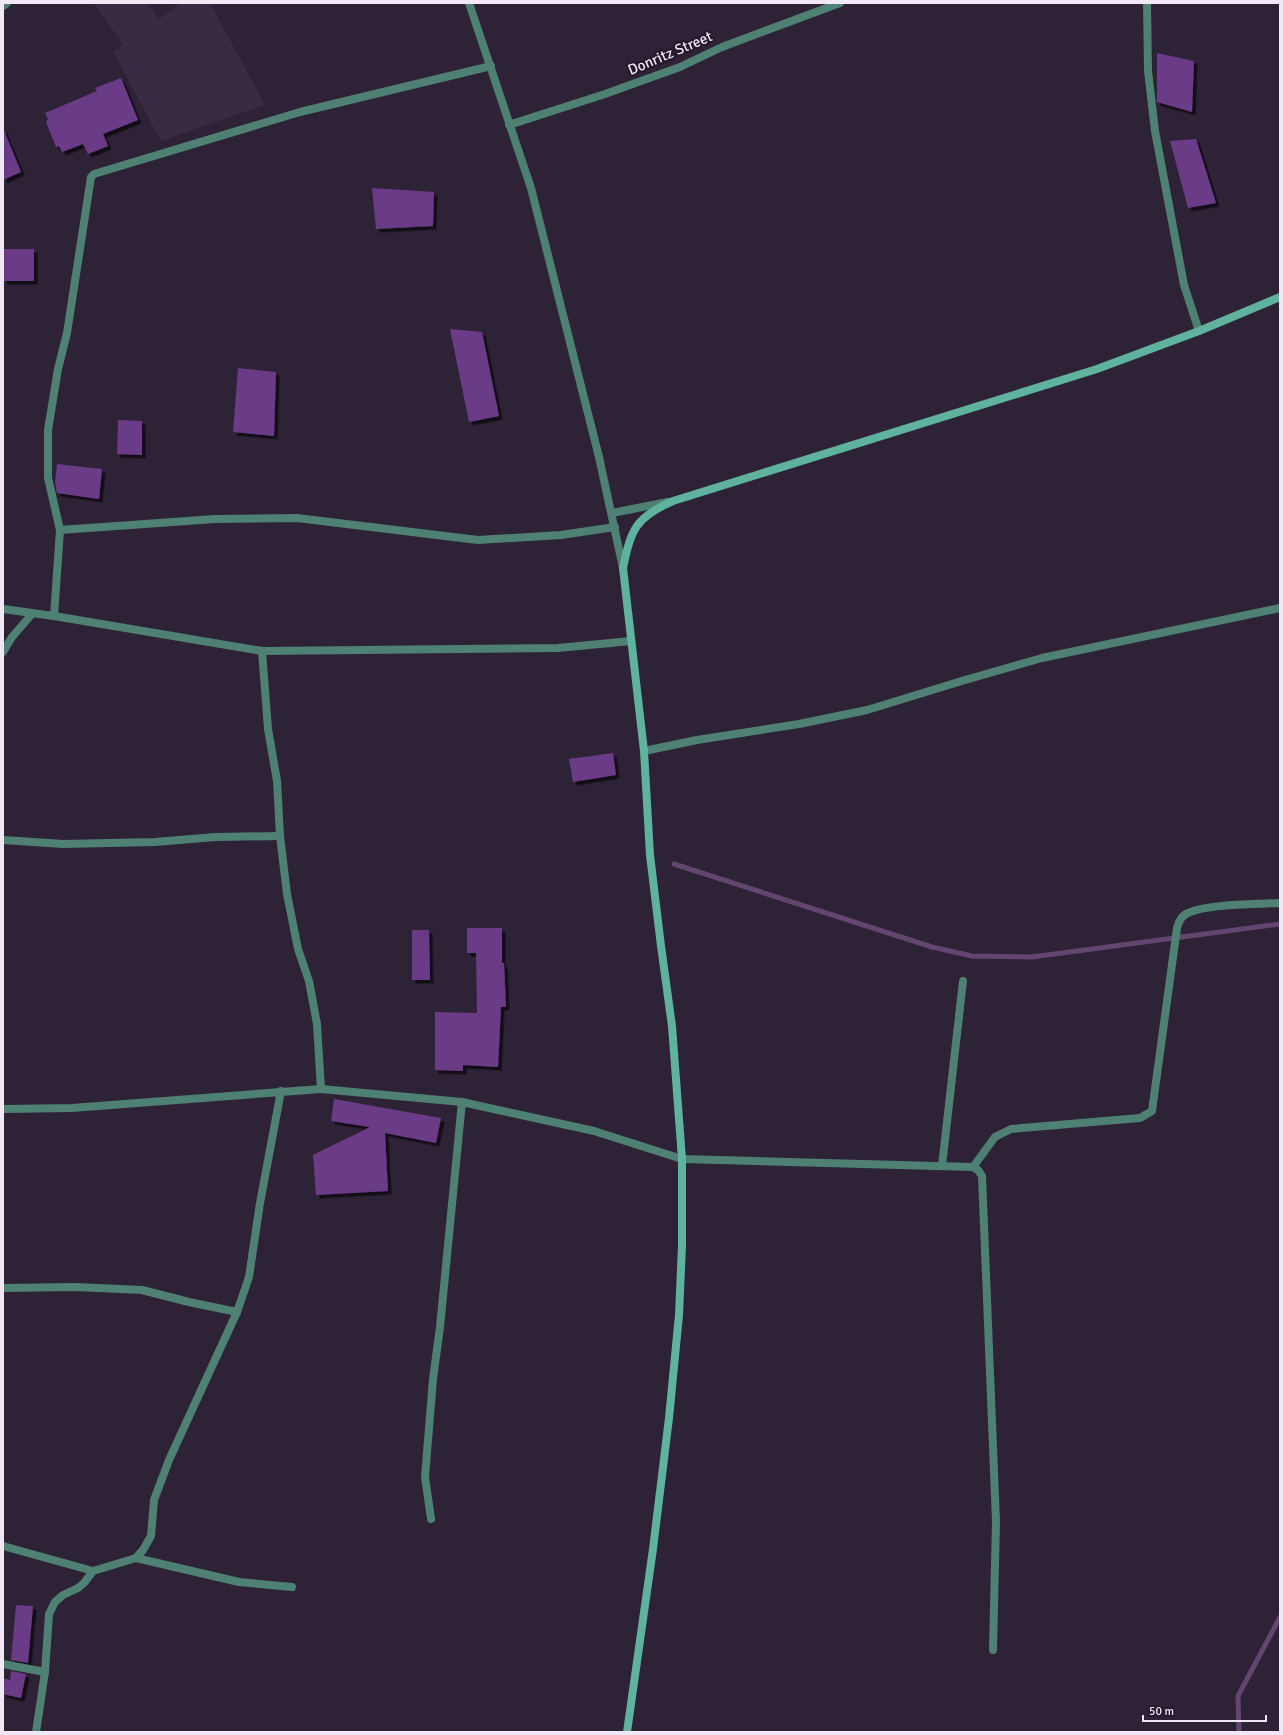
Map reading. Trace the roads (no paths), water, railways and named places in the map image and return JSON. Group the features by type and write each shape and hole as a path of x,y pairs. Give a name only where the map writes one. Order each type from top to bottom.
{"street":[{"path":"3,6 7,3"},
{"path":"469,3 531,188 615,527 623,568 644,751 650,855 672,1026 682,1159 682,1246 679,1315 670,1410 653,1549 627,1732"},
{"name":"Donritz Street","path":"509,124 605,94 673,69 722,47 840,3"},
{"path":"1147,3 1148,71 1155,131 1184,285 1199,331"},
{"path":"54,616 60,530 48,478 48,430 58,370 68,333 91,177 94,174 300,112 490,66"},
{"path":"623,568 627,548 634,530 643,517 654,509 673,501 1097,369 1199,331 1280,297"},
{"path":"612,513 673,501"},
{"path":"60,530 215,519 297,518 478,540 561,535 615,527"},
{"path":"644,751 697,740 799,724 867,710 1042,658 1280,608"},
{"path":"3,609 54,616 262,651 558,648 631,641"},
{"path":"3,652 12,636 32,614"},
{"path":"262,651 268,728 277,781 280,836 286,894 298,949 310,981 317,1024 321,1089"},
{"path":"3,840 78,844 155,842 215,837 280,836"},
{"path":"973,1167 995,1137 1010,1129 1140,1118 1152,1110 1174,946 1180,919 1188,913 1207,908 1280,903"},
{"path":"942,1166 963,981"},
{"path":"3,1109 72,1108 321,1089 462,1102 594,1131 682,1159 973,1167 978,1170 982,1176 996,1513 992,1650"},
{"path":"136,1558 143,1550 151,1536 154,1500 169,1460 237,1312 249,1277 260,1203 281,1091"},
{"path":"431,1519 425,1477 433,1379 440,1327 462,1102"},
{"path":"3,1288 74,1286 142,1290 188,1302 237,1312"},
{"path":"3,1546 93,1571 136,1558 239,1582 292,1587"},
{"path":"36,1732 45,1672 49,1614 55,1602 63,1595 78,1588 93,1571"},
{"path":"3,1664 45,1672"}],"waterway":[{"path":"674,864 932,947 972,956 1032,957 1280,924"},
{"path":"1239,1732 1238,1696 1280,1617"}]}
